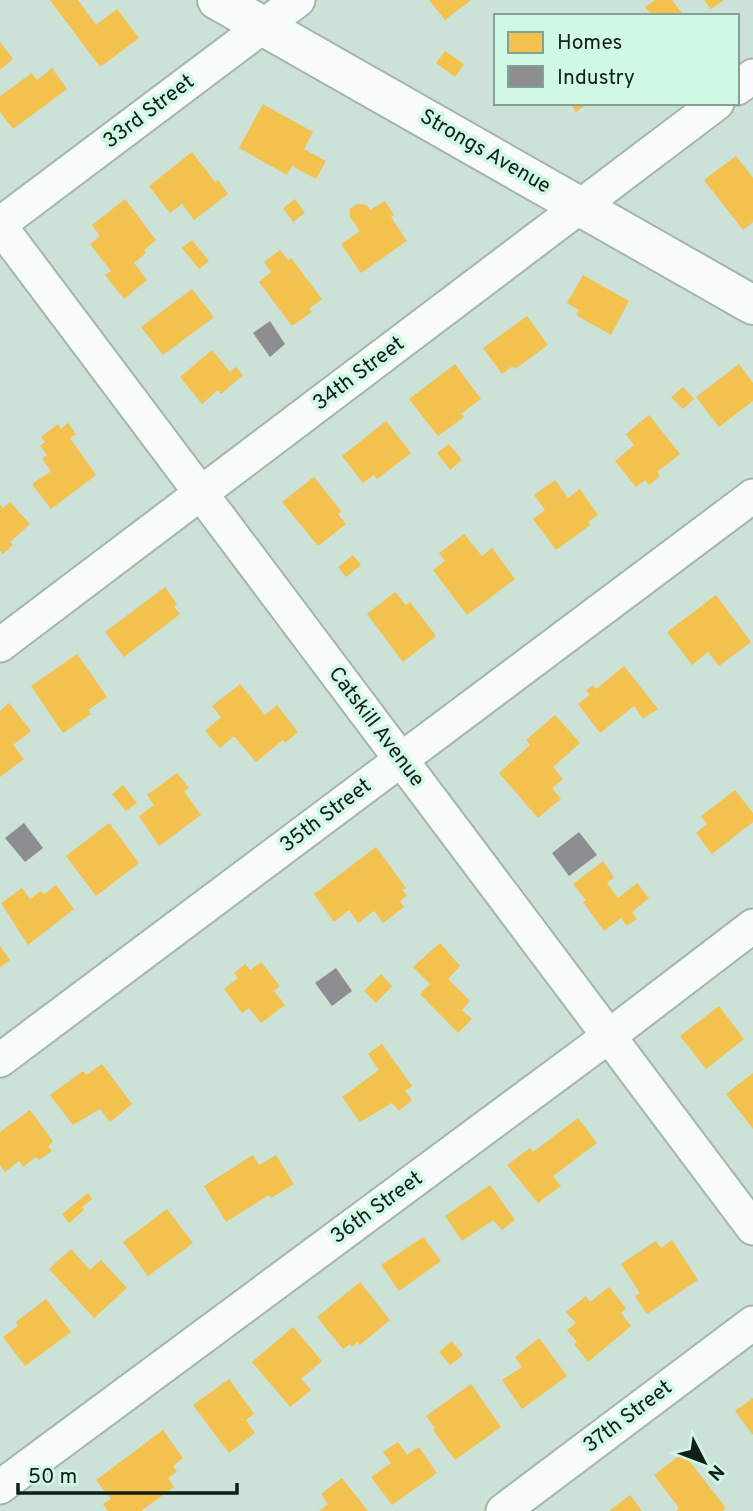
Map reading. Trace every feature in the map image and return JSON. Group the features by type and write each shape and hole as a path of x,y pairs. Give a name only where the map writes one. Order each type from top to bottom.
{"street":[{"name":"Strongs Avenue","path":"217,0 753,305"},
{"name":"33rd Street","path":"0,225 298,0"},
{"name":"34th Street","path":"0,645 714,105"},
{"name":"Catskill Avenue","path":"0,225 753,1227"},
{"name":"35th Street","path":"0,1060 753,496"},
{"name":"36th Street","path":"0,1487 609,1036 753,926"},
{"name":"37th Street","path":"503,1511 753,1323"}],"building: Homes":[{"path":"50,0 78,0 96,25 117,9 139,38 100,67"},
{"path":"429,0 471,0 445,20"},
{"path":"655,0 672,0 682,14 650,14 645,7"},
{"path":"704,0 724,0 711,9"},
{"path":"0,42 13,59 0,70"},
{"path":"445,51 464,64 455,77 436,63"},
{"path":"52,68 67,89 13,129 0,112 0,96 32,73 37,80"},
{"path":"263,104 313,132 304,149 326,161 316,179 292,166 287,175 239,148"},
{"path":"571,105 585,105 576,112"},
{"path":"192,152 228,194 194,220 182,204 170,213 149,186"},
{"path":"736,156 753,178 753,222 743,230 704,180"},
{"path":"125,199 156,240 134,263 147,280 124,299 105,275 111,271 90,244 100,236 92,225"},
{"path":"295,199 305,213 293,222 283,208"},
{"path":"385,201 394,215 391,217 407,241 361,273 341,244 360,231 350,217 350,209 357,204 367,205 370,210"},
{"path":"192,240 209,261 199,269 182,248"},
{"path":"280,250 288,260 291,258 322,299 309,309 312,312 292,326 259,282 271,272 264,262"},
{"path":"583,275 629,301 611,335 576,315 579,310 567,303"},
{"path":"192,289 214,317 163,355 141,327"},
{"path":"527,316 548,345 515,369 513,366 502,374 483,348"},
{"path":"212,350 230,372 236,367 243,375 221,394 218,390 202,404 180,377"},
{"path":"455,364 481,399 461,414 464,417 438,436 409,399"},
{"path":"739,364 753,383 753,401 719,427 696,397"},
{"path":"683,387 694,399 683,409 671,397"},
{"path":"649,415 680,454 657,472 660,476 649,485 645,480 636,487 615,461 634,445 626,434"},
{"path":"386,421 411,453 377,479 374,475 363,483 342,456"},
{"path":"68,423 76,434 70,438 96,475 51,509 32,484 51,471 42,459 47,455 40,446 45,442 41,437 58,424 61,429"},
{"path":"449,444 462,460 450,470 437,453"},
{"path":"314,477 341,511 338,514 346,524 318,546 282,502"},
{"path":"555,480 568,498 580,489 598,515 588,522 590,525 556,550 533,519 545,510 534,495"},
{"path":"10,502 30,524 10,542 13,545 3,554 0,550 0,504 3,508"},
{"path":"464,534 482,556 492,548 515,579 467,615 433,570 445,561 439,553"},
{"path":"353,555 361,565 346,577 338,567"},
{"path":"165,587 177,604 174,607 180,614 124,657 105,632"},
{"path":"395,592 406,605 410,602 436,636 403,662 367,614"},
{"path":"716,595 751,642 719,666 708,652 692,665 667,632"},
{"path":"77,654 107,697 88,710 91,714 63,733 31,686"},
{"path":"624,666 658,709 643,719 634,706 600,733 578,704 590,695 586,690 593,685 596,689"},
{"path":"240,684 265,715 277,705 298,732 285,743 283,740 256,762 234,736 220,748 205,731 221,717 212,706"},
{"path":"9,703 31,731 13,745 24,759 0,777 0,711"},
{"path":"555,715 580,743 553,767 563,779 552,788 561,799 538,818 499,773 530,745 526,740"},
{"path":"177,773 189,788 184,791 201,815 159,846 139,816 154,805 147,795"},
{"path":"123,785 137,803 126,811 112,794"},
{"path":"735,790 753,813 753,822 712,854 696,833 707,824 701,816"},
{"path":"109,823 139,863 96,896 66,856"},
{"path":"376,847 406,888 402,890 407,896 400,901 404,907 383,923 374,911 358,923 349,910 334,922 314,894"},
{"path":"603,861 614,877 607,883 618,898 637,883 649,898 632,912 637,919 627,926 621,918 604,931 573,884"},
{"path":"56,885 74,909 28,945 1,903 22,888 30,899 41,891 44,894"},
{"path":"440,943 460,966 448,979 470,1001 462,1010 472,1019 458,1033 420,994 430,984 413,967"},
{"path":"0,946 10,960 0,967"},
{"path":"261,962 280,986 274,991 285,1005 261,1023 249,1008 242,1013 224,989 238,978 234,973 245,964 250,970"},
{"path":"381,974 392,986 376,1003 364,991"},
{"path":"719,1006 744,1039 706,1069 680,1036"},
{"path":"382,1044 412,1086 405,1091 412,1100 399,1111 392,1103 360,1122 342,1097 379,1070 368,1054"},
{"path":"102,1064 132,1104 110,1122 100,1109 73,1125 50,1095 83,1071 86,1075"},
{"path":"753,1073 753,1129 726,1094"},
{"path":"30,1110 53,1141 48,1146 52,1151 39,1160 36,1157 23,1167 19,1161 5,1172 0,1165 0,1132"},
{"path":"578,1118 597,1143 553,1176 561,1186 538,1203 507,1165 530,1148 533,1152"},
{"path":"253,1155 259,1165 276,1155 294,1184 271,1198 269,1195 226,1222 204,1186"},
{"path":"490,1185 515,1220 502,1230 493,1220 462,1241 445,1216"},
{"path":"88,1193 92,1199 69,1223 62,1214"},
{"path":"167,1209 193,1243 148,1276 123,1242"},
{"path":"423,1237 441,1261 399,1291 381,1265"},
{"path":"672,1240 698,1280 647,1314 635,1296 640,1293 621,1264 656,1241 661,1248"},
{"path":"71,1249 90,1270 101,1260 127,1288 94,1318 49,1269"},
{"path":"360,1282 390,1320 360,1345 357,1342 352,1347 350,1344 343,1349 317,1317"},
{"path":"609,1287 626,1308 621,1313 631,1326 588,1362 567,1330 576,1323 566,1312 586,1296 590,1302"},
{"path":"46,1299 71,1332 25,1366 3,1337 18,1326 16,1322"},
{"path":"293,1327 322,1361 301,1379 311,1390 290,1407 252,1362"},
{"path":"539,1338 567,1376 522,1409 502,1380 522,1367 515,1357"},
{"path":"452,1341 463,1355 450,1365 439,1352"},
{"path":"229,1379 254,1414 246,1420 255,1433 229,1453 193,1405"},
{"path":"471,1384 501,1427 455,1460 426,1416"},
{"path":"753,1398 753,1435 735,1411"},
{"path":"163,1430 183,1458 173,1466 177,1472 168,1478 174,1487 141,1511 108,1511 103,1504 111,1499 96,1480"},
{"path":"398,1442 407,1455 419,1447 437,1473 392,1505 371,1477 391,1463 383,1452"},
{"path":"683,1453 726,1508 722,1511 676,1511 679,1508 654,1475"},
{"path":"342,1478 368,1511 319,1511 328,1504 321,1494"},
{"path":"630,1495 642,1511 609,1511"}],"building: Industry":[{"path":"270,321 285,344 270,357 253,333"},
{"path":"24,823 43,848 25,862 5,838"},
{"path":"579,832 597,855 569,876 552,853"},
{"path":"336,968 352,991 332,1006 315,983"}]}
